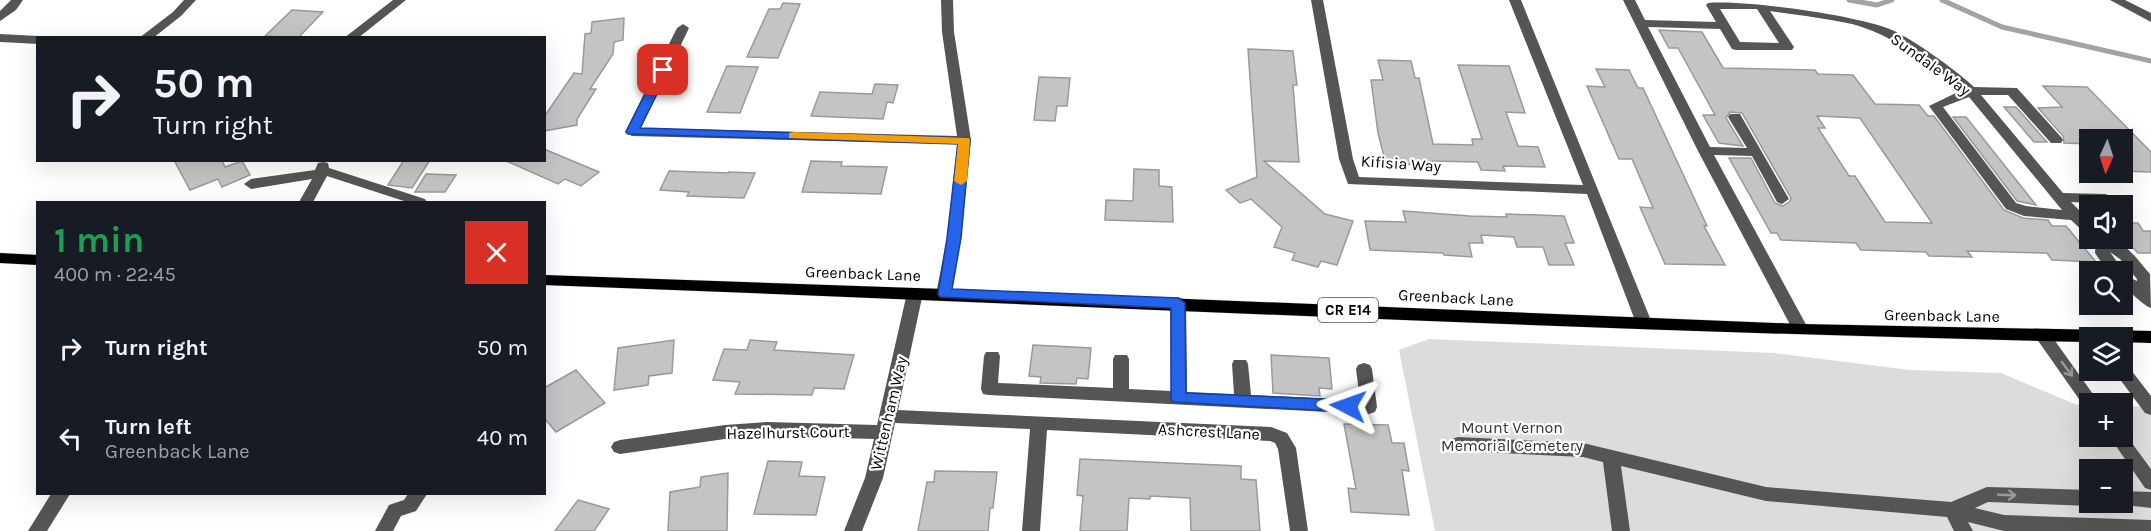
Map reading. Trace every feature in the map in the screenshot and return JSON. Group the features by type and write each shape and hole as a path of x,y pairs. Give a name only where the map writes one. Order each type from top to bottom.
{"main road":[{"path":"0,258 36,260"},
{"name":"Greenback Lane","path":"546,280 1178,303 1801,330 2079,336"},
{"name":"Greenback Lane","path":"2133,337 2151,337"}],"street":[{"path":"0,17 12,8 17,0"},
{"path":"148,36 177,14 190,0"},
{"path":"353,36 400,0"},
{"path":"945,294 954,238 964,140 948,32 947,0"},
{"name":"Kifisia Way","path":"1317,0 1346,159 1353,181 1592,190"},
{"path":"1515,0 1644,323"},
{"path":"1629,0 1705,151 1801,330"},
{"path":"2116,0 2151,18"},
{"name":"Sundale Way","path":"1723,26 1712,5 1761,6 1855,21 1890,33 1957,78 1971,91 2079,220"},
{"path":"1641,23 1723,26 1736,46 1788,47 1761,6"},
{"path":"683,28 632,132 964,140"},
{"path":"0,38 36,40"},
{"path":"2055,140 2012,91 1971,91 1935,106 2003,199 2011,206 2024,211 2075,216"},
{"path":"1735,117 1782,199"},
{"path":"1705,151 1756,152"},
{"path":"306,201 323,168"},
{"path":"250,184 323,168 417,201"},
{"path":"2060,196 2079,197"},
{"path":"2116,249 2126,255 2145,278 2146,296"},
{"path":"2133,287 2146,296"},
{"name":"Wittenham Way","path":"853,531 874,478 915,293"},
{"path":"1178,303 1179,398"},
{"path":"2042,335 2084,393"},
{"path":"992,356 989,389 1369,407 1364,369"},
{"path":"1121,359 1121,394"},
{"path":"1240,364 1243,400"},
{"path":"2130,381 2151,408"},
{"path":"1031,531 1039,423"},
{"name":"Ashcrest Lane","path":"886,424 1039,423 1271,434 1281,438 1287,448 1299,531"},
{"name":"Hazelhurst Court","path":"620,447 725,432 886,424"},
{"path":"1458,444 1583,450 1766,494 1952,510 2004,523 2151,528"},
{"path":"2125,447 2151,483"},
{"path":"1611,458 1621,531"},
{"path":"1952,510 1987,494 2079,498"},
{"path":"37,531 60,495"},
{"path":"384,531 395,510 410,506 417,495"},
{"path":"2133,499 2151,500"},
{"path":"1952,510 1964,531"}],"green space":[{"name":"Mount Vernon Memorial Cemetery","path":"1429,339 1774,353 1910,370 2001,373 2079,405 2079,447 2133,447 2133,406 2151,407 2151,531 1435,531 1399,350"}],"building":[{"path":"783,3 800,4 778,58 747,57 769,9 780,9"},
{"path":"292,10 323,12 300,36 265,36"},
{"path":"624,18 623,40 614,42 613,54 590,89 596,89 577,119 577,125 546,131 546,114 574,73 582,74 585,34 591,33 592,22"},
{"path":"1659,30 1702,32 1723,68 1815,70 1818,74 1853,75 1875,104 1919,105 1928,116 1934,116 2004,210 2023,218 2048,220 2052,226 2066,226 2079,242 2079,249 2085,249 2095,261 2052,260 2047,253 1967,251 1972,257 1929,256 1926,252 1861,250 1856,243 1781,240 1777,233 1771,233 1729,158 1751,158 1775,203 1783,206 1791,198 1742,113 1730,112 1726,118 1743,146 1719,143 1703,115 1715,115 1678,48 1669,48","holes":["1817,116 1860,118 1932,223 1885,222 1855,176 1849,176 1818,128 1825,128"]},
{"path":"1248,49 1293,51 1297,85 1293,85 1299,162 1264,161 1325,214 1353,221 1337,265 1321,261 1318,267 1292,260 1295,253 1274,247 1282,227 1251,199 1240,203 1226,190 1257,177"},
{"path":"1378,60 1411,61 1415,78 1419,78 1433,144 1473,145 1472,139 1482,139 1458,65 1509,66 1525,113 1506,112 1518,146 1538,147 1545,167 1503,166 1505,171 1481,170 1478,162 1432,161 1433,165 1386,164 1378,133 1371,80 1383,80"},
{"path":"727,66 758,67 740,113 707,112"},
{"path":"1596,69 1629,70 1638,88 1643,88 1707,226 1704,226 1725,265 1665,264 1640,207 1653,208 1632,159 1619,159 1587,86 1605,87"},
{"path":"1039,77 1070,78 1067,106 1057,106 1055,121 1034,120"},
{"path":"875,84 898,85 893,103 887,102 883,119 811,116 820,92 872,94"},
{"path":"2043,86 2087,87 2128,129 2079,129 2079,144 2064,143 2063,136 2038,108 2062,107"},
{"path":"2004,107 2016,107 2047,142 2034,142"},
{"path":"1953,117 1966,117 2036,205 2017,201"},
{"path":"2133,134 2151,152 2151,172 2133,171"},
{"path":"546,150 599,172 581,186 565,179 558,184 508,162 546,162"},
{"path":"811,161 842,162 841,166 887,167 881,194 802,192"},
{"path":"175,162 223,162 225,167 243,162 250,175 222,187 218,179 190,190"},
{"path":"403,162 429,162 412,188 388,185"},
{"path":"1134,169 1159,170 1159,186 1172,187 1173,222 1105,220 1106,200 1133,201"},
{"path":"669,171 755,173 744,198 687,196 689,192 660,190"},
{"path":"426,174 456,175 445,192 415,192"},
{"path":"1403,211 1470,216 1507,217 1506,214 1564,216 1574,243 1565,243 1574,265 1549,265 1543,247 1517,247 1514,237 1481,235 1483,243 1469,243 1472,257 1444,255 1443,253 1370,250 1365,221 1406,222"},
{"path":"2133,223 2138,223 2143,231 2151,231 2151,253 2138,253 2133,248"},
{"path":"674,340 672,373 649,376 648,385 614,390 618,348"},
{"path":"750,340 777,342 774,350 854,355 844,389 814,388 812,395 735,394 740,382 713,380 724,349 747,350"},
{"path":"1033,345 1091,348 1088,379 1077,378 1076,384 1040,383 1041,377 1029,376"},
{"path":"1271,355 1329,358 1332,389 1319,388 1320,396 1273,393"},
{"path":"576,370 605,403 556,432 546,420 546,387"},
{"path":"1344,424 1388,425 1392,443 1404,443 1409,471 1402,470 1409,515 1351,512 1348,488 1356,489"},
{"path":"1080,459 1241,466 1241,479 1256,480 1260,531 1191,531 1190,498 1150,496 1150,499 1129,498 1127,531 1080,531 1083,496 1077,495"},
{"path":"768,461 802,462 799,476 825,477 816,515 754,514"},
{"path":"935,471 997,472 988,531 918,531 927,482 934,482"},
{"path":"728,473 727,531 668,531 670,492 700,487 701,477"},
{"path":"578,500 609,509 594,531 555,531"}],"waterway":[{"path":"1849,0 1877,5 1892,0"},
{"path":"1942,0 2002,27 2151,61"}],"slow traffic":[{"path":"794,136 964,140 961,181"}],"route":[{"path":"663,70 632,132 964,140 954,238 945,294 1178,303 1179,398 1348,406"}]}
